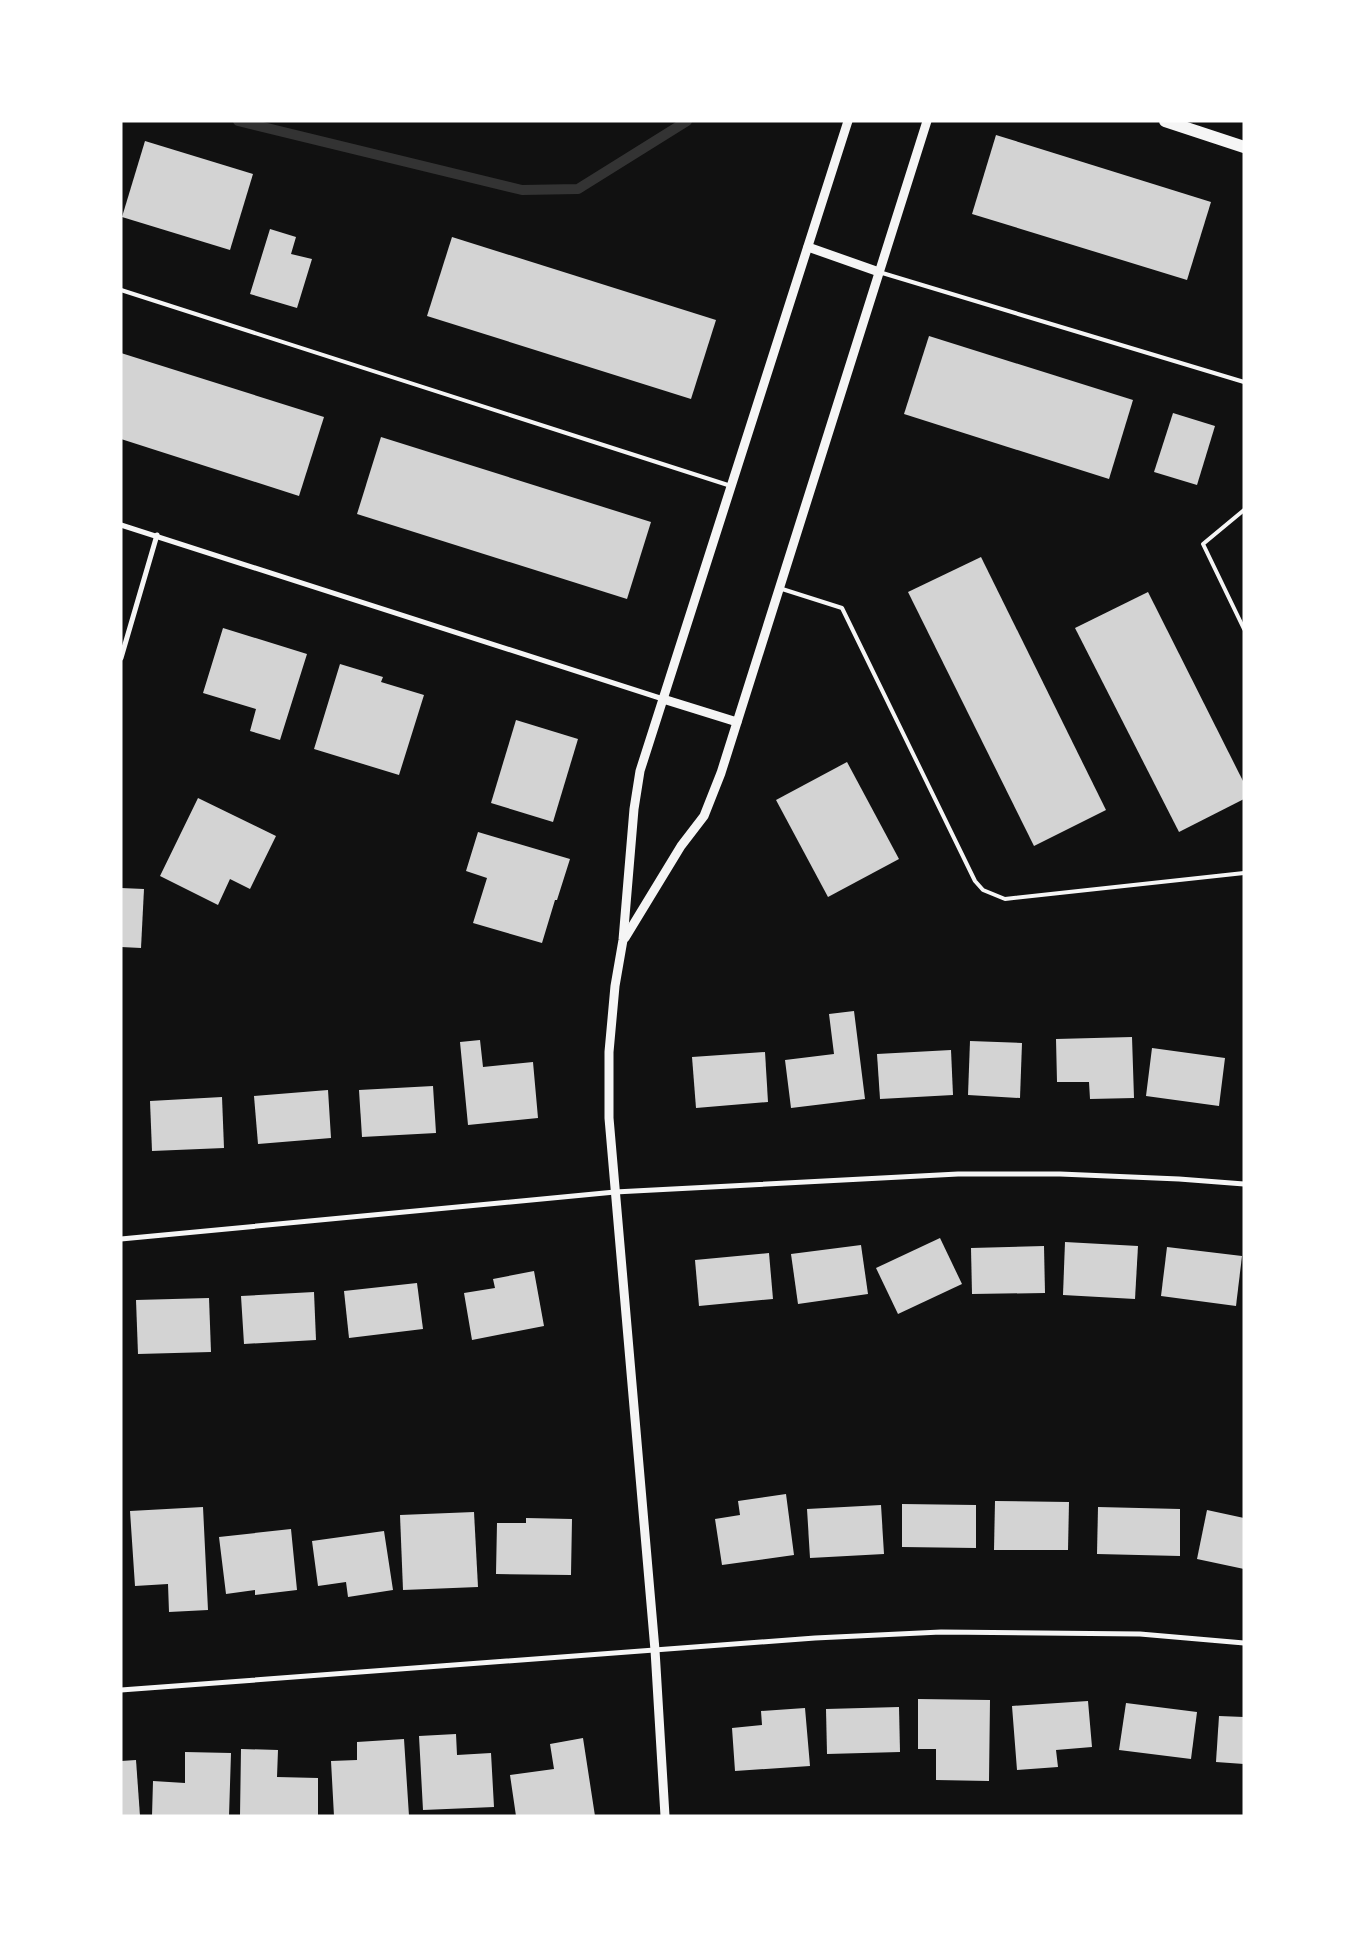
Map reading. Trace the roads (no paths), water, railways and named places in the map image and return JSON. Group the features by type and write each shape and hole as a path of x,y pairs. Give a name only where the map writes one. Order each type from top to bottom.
{"main road":[{"path":"1165,121 1244,147"}],"street":[{"path":"665,1816 654,1650 609,1118 609,1052 616,986 624,940 634,808 640,770 848,121"},
{"path":"624,940 681,846 704,816 721,773 927,121"},
{"path":"808,247 879,272"},
{"path":"121,525 737,722"},
{"path":"121,658 157,535"},
{"path":"121,1239 615,1192 958,1174 1060,1174 1180,1179 1244,1184"},
{"path":"121,1690 815,1638 941,1632 1140,1634 1244,1643"}],"lane":[{"path":"879,272 1244,382"},
{"path":"121,290 731,487"},
{"path":"1244,510 1203,544 1244,629"},
{"path":"779,588 842,608 975,881 983,890 1005,899 1244,873"}],"waterway":[{"path":"238,121 522,190 578,189 687,121"}]}
